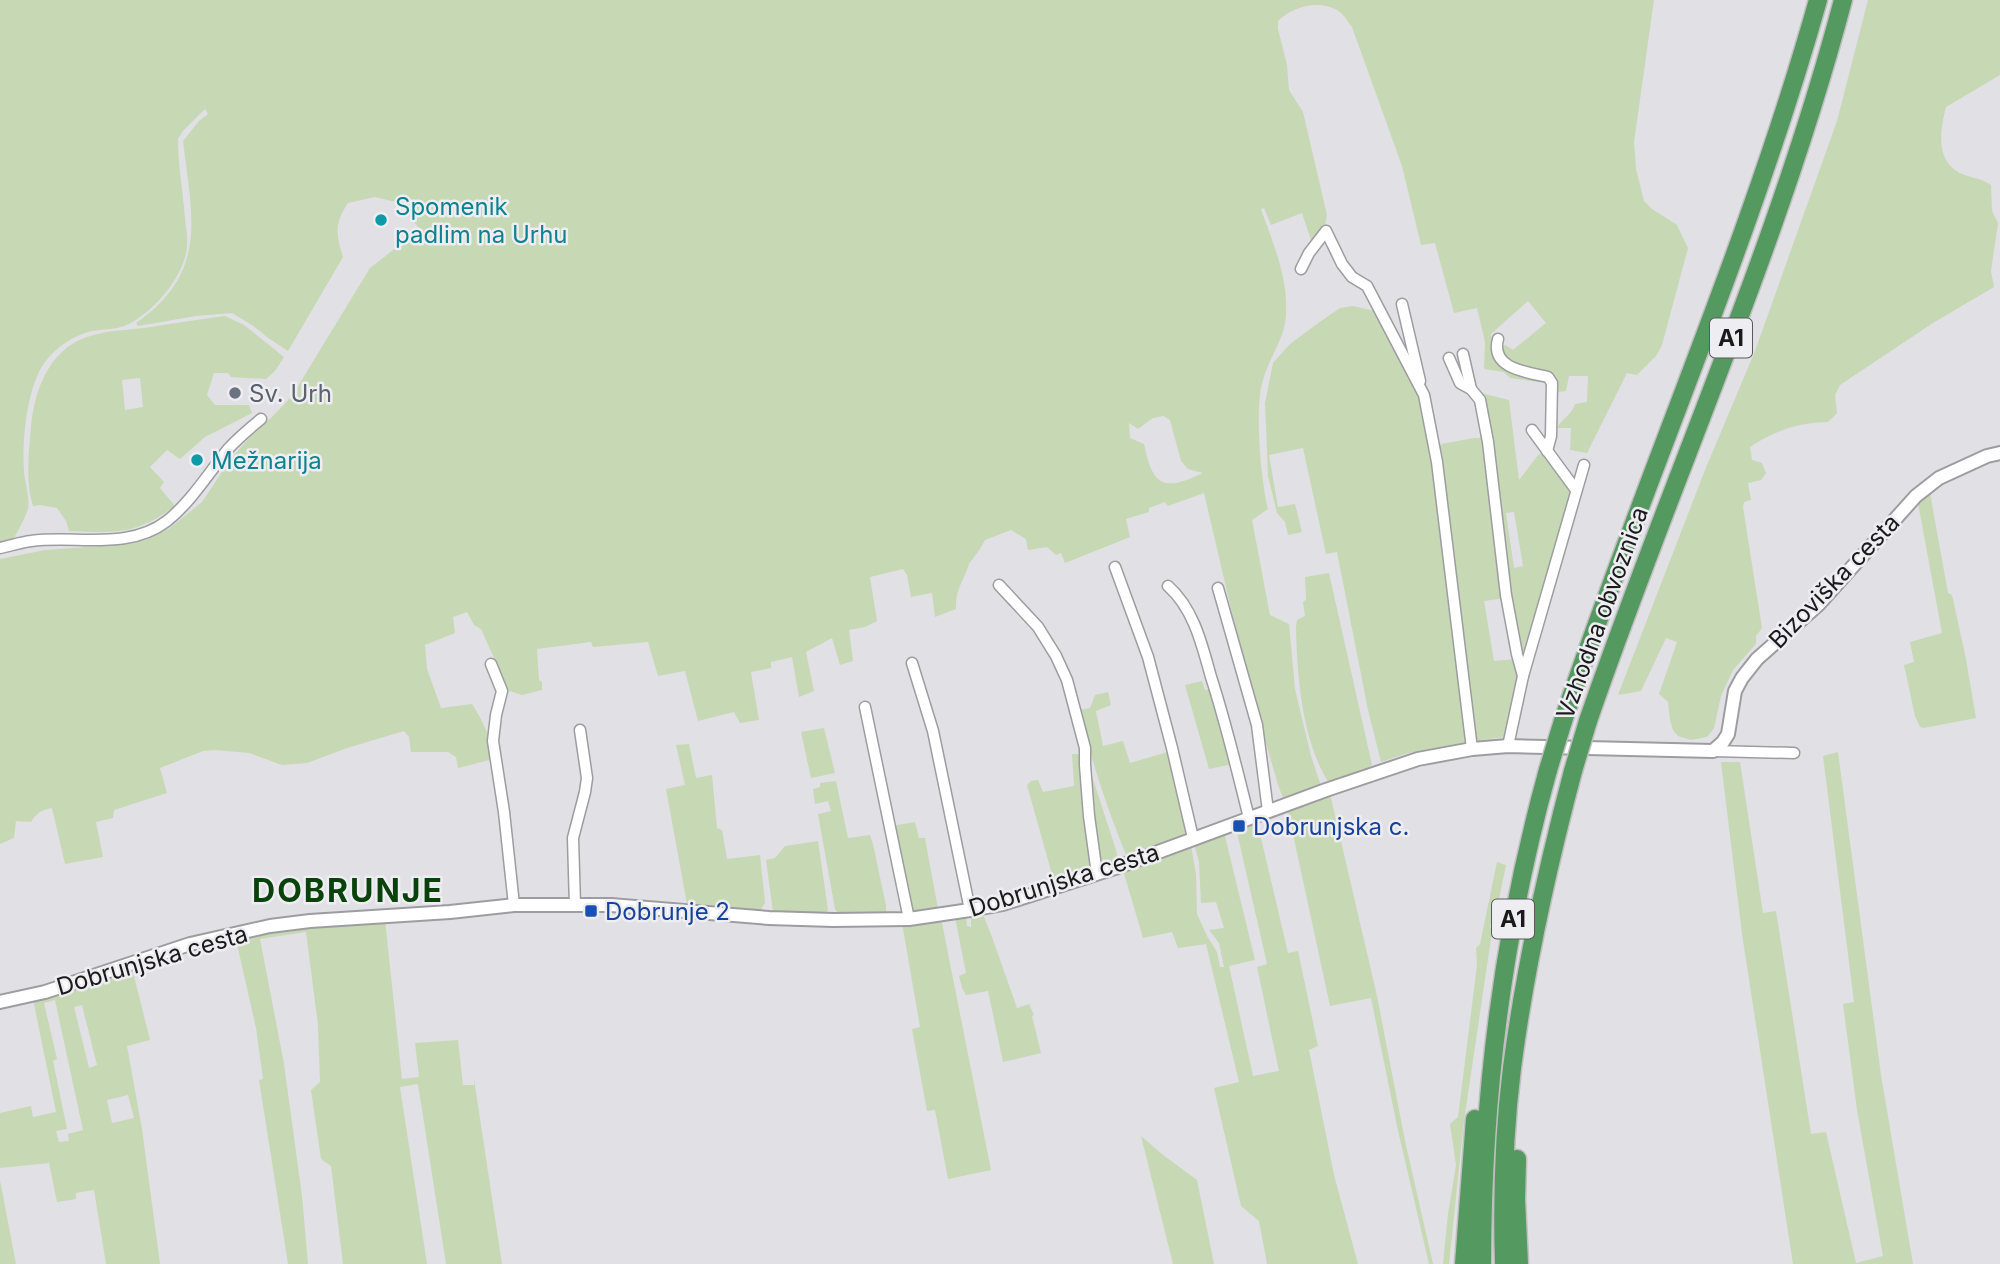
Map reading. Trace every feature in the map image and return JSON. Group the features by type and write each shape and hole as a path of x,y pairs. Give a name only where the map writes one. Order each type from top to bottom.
{"highway":[{"name":"Vzhodna obvoznica","path":"1482,1264 1484,1150 1491,1069 1509,936 1534,821 1563,720 1590,641 1750,214 1818,0"},
{"name":"Vzhodna obvoznica","path":"1504,1264 1504,1187 1512,1068 1542,898 1573,771 1643,567 1781,202 1843,0"},
{"path":"1512,1068 1519,1106 1516,1200 1519,1264"},
{"path":"1464,1264 1477,1097 1491,1069"}],"street":[{"path":"1301,269 1309,253 1326,231 1352,278 1367,286 1424,395"},
{"path":"1402,304 1437,462 1472,749"},
{"path":"1499,339 1496,347 1507,366 1548,377 1552,383 1551,436 1547,452"},
{"path":"1463,354 1471,389"},
{"path":"1449,358 1460,383 1471,389 1480,400 1506,595 1523,676"},
{"path":"0,548 32,541 114,539 150,530 166,522 177,512 231,446 261,419"},
{"path":"1532,430 1576,490"},
{"name":"Bizoviška cesta","path":"1713,751 1728,734 1735,691 1757,659 1819,604 1916,496 1939,478 1987,456 2000,453"},
{"path":"1508,746 1523,676 1584,465"},
{"path":"1115,567 1149,657 1193,838"},
{"path":"999,585 1038,627 1067,680 1085,748 1097,874"},
{"path":"1168,586 1178,594 1188,610 1201,643 1225,721 1249,818"},
{"path":"1218,588 1256,725 1268,811"},
{"path":"912,663 933,731 970,911"},
{"path":"491,664 502,691 493,741 514,905"},
{"path":"865,707 909,919"},
{"path":"575,906 573,838 587,778 580,730"},
{"name":"Dobrunjska cesta","path":"0,1002 45,992 160,952 270,926 310,921 514,905 611,905 769,918 909,919 970,911 1003,904 1097,874 1357,778 1418,759 1472,749 1508,746 1713,751"},
{"path":"1713,751 1794,752"}],"green space":[{"path":"0,0 1654,0 1634,142 1636,169 1644,201 1677,225 1688,248 1662,345 1656,356 1637,375 1627,373 1587,453 1570,450 1571,428 1557,428 1575,404 1587,402 1588,376 1569,376 1566,391 1557,392 1556,380 1512,365 1546,379 1545,383 1510,378 1504,372 1484,369 1485,342 1477,308 1454,313 1435,243 1421,245 1402,166 1352,27 1339,11 1322,5 1299,8 1278,21 1289,90 1303,112 1327,215 1325,226 1312,243 1302,213 1271,225 1264,208 1261,209 1280,265 1286,309 1283,331 1260,392 1260,444 1268,509 1252,520 1270,615 1289,624 1295,689 1321,786 1284,800 1246,673 1204,493 1168,506 1165,502 1149,508 1149,512 1126,519 1130,537 1065,563 1061,553 1056,555 1047,547 1028,550 1026,539 1011,530 985,540 969,564 958,593 956,609 935,617 932,593 911,597 907,575 903,569 870,577 877,621 849,630 853,661 840,665 832,638 806,652 814,691 799,697 792,657 771,662 771,668 751,672 759,720 740,723 734,712 698,721 685,671 658,676 648,642 593,647 591,642 537,649 542,690 522,695 509,691 481,629 474,625 467,612 453,617 455,633 425,645 427,669 441,708 472,704 486,730 493,759 458,768 456,757 448,752 411,752 409,737 404,731 307,763 282,765 249,753 203,751 160,768 167,793 114,810 113,818 96,822 103,857 65,864 52,808 40,812 31,822 16,821 14,838 0,844 0,559 45,550 146,540 170,528 202,502 230,460 292,396 370,268 420,229 396,202 375,197 348,203 340,217 338,229 343,257 288,351 232,313 138,326 136,323 159,304 175,284 185,263 191,219 183,141 208,114 205,109 178,139 187,239 181,269 156,304 134,321 76,337 54,352 43,365 31,395 24,434 28,509 14,538 0,542","holes":["1528,301 1546,323 1513,350 1505,345 1500,350 1510,364 1496,358 1491,334","1163,416 1170,420 1181,461 1188,469 1203,473 1170,483 1162,482 1156,477 1144,444 1130,438 1129,423 1138,429 1153,418"]},
{"path":"1868,0 2000,0 2000,75 1946,107 1941,135 1943,152 1952,167 1991,185 1992,211 1998,223 1991,271 1994,287 1933,323 1840,385 1835,395 1837,413 1828,422 1787,428 1750,447 1752,460 1762,463 1766,473 1761,480 1748,483 1751,500 1744,502 1743,507 1762,628 1756,636 1756,644 1733,670 1721,696 1714,728 1707,737 1691,740 1678,736 1673,730 1668,702 1659,694 1677,642 1666,638 1641,691 1618,695 1705,470 1755,351 1837,121"},
{"path":"1353,306 1379,312 1422,398 1429,430 1467,742 1408,753 1381,762 1337,552 1326,554 1303,448 1269,455 1278,507 1295,504 1302,532 1288,535 1285,522 1277,513 1268,476 1265,403 1273,363 1290,344 1321,321 1340,308"},
{"path":"225,316 244,325 284,357 266,379 214,373 207,395 215,405 249,405 252,413 205,437 180,459 167,450 150,467 164,482 160,488 175,506 136,527 99,532 69,531 57,508 33,506 28,466 33,412 46,372 63,351 87,337 102,333","holes":["140,378 143,407 125,410 122,380"]},
{"path":"1481,393 1509,400 1519,480 1539,454 1548,455 1569,487 1570,496 1525,657 1522,658 1514,620 1492,446","holes":["1514,512 1523,566 1514,568 1506,513"]},
{"path":"1481,438 1484,442 1505,598 1484,601 1494,661 1515,659 1518,681 1505,737 1480,740 1477,740 1475,731 1438,447"},
{"path":"1930,493 1948,593 1952,595 1976,718 1924,728 1920,727 1915,716 1904,665 1914,662 1910,642 1942,633 1918,503"},
{"path":"1329,573 1372,765 1361,773 1329,783 1307,728 1300,687 1296,627 1297,620 1305,616 1305,577"},
{"path":"1202,681 1205,690 1211,689 1233,764 1209,769 1185,685"},
{"path":"1108,692 1111,705 1096,711 1103,746 1123,741 1130,763 1171,751 1186,830 1185,836 1158,847 1126,855 1100,784 1079,710 1090,708 1095,695"},
{"path":"824,728 835,773 811,778 801,732"},
{"path":"689,744 696,778 712,775 717,828 722,830 727,859 760,855 765,903 760,911 695,907 687,904 666,789 685,785 676,745"},
{"path":"1838,752 1881,1075 1913,1264 1793,1264 1742,934 1721,762 1740,762 1763,913 1776,911 1811,1134 1826,1132 1856,1263 1883,1256 1857,1110 1843,1004 1854,1002 1823,756"},
{"path":"1072,754 1079,754 1082,766 1093,862 1090,869 1060,880 1053,878 1027,785 1038,780 1043,792 1074,786"},
{"path":"1091,773 1118,861 1109,863 1100,858 1088,774"},
{"path":"836,781 848,838 870,835 886,913 840,915 835,909 818,814 831,811 828,801 815,804 813,789 820,787 820,783"},
{"path":"1330,794 1377,996 1405,1141 1433,1264 1429,1264 1371,998 1330,1006 1288,811"},
{"path":"1257,821 1288,953 1298,951 1318,1046 1309,1050 1334,1175 1358,1264 1267,1264 1259,1221 1241,1206 1214,1088 1239,1082 1206,944 1178,948 1172,932 1143,938 1123,870 1191,845 1196,874 1197,914 1217,952 1220,967 1224,967 1219,943 1209,930 1224,928 1216,902 1201,903 1199,862 1194,844 1224,832 1255,960 1229,966 1253,1076 1279,1071 1257,967 1267,964 1236,828"},
{"path":"915,822 919,838 925,838 938,909 913,912 910,909 892,826"},
{"path":"818,841 828,910 824,915 773,912 766,860 775,858 785,846"},
{"path":"1497,862 1506,865 1496,914 1490,926 1492,932 1464,1121 1449,1264 1443,1264 1456,1165 1450,1124 1458,1117 1477,965 1476,948 1480,944"},
{"path":"982,912 1017,1008 1029,1004 1034,1015 1032,1016 1041,1053 1003,1062 988,991 966,995 962,988 959,976 966,973 955,917 966,915 967,926 971,927 971,914"},
{"path":"941,918 991,1170 948,1179 935,1110 927,1111 912,1029 920,1027 902,923"},
{"path":"385,920 402,1079 419,1077 415,1043 458,1040 463,1085 474,1085 474,1079 502,1264 446,1264 418,1084 400,1087 427,1264 343,1264 331,1166 321,1159 311,1090 320,1082 318,1025 306,932 260,939 284,1064 302,1196 308,1264 288,1264 259,1080 263,1079 256,1028 237,944 195,954 200,947 282,930"},
{"path":"129,969 132,971 150,1040 127,1046 142,1129 160,1264 106,1264 94,1190 76,1193 76,1199 57,1202 49,1163 0,1168 0,1113 31,1106 33,1117 56,1112 33,999","holes":["55,1000 83,1130 68,1134 69,1141 59,1142 56,1131 67,1129 53,1061 57,1059 44,1003","82,1005 97,1065 89,1068 74,1007","128,1095 134,1118 112,1123 107,1100"]},
{"path":"1141,1136 1197,1180 1214,1264 1173,1264"},
{"path":"0,1180 16,1264 0,1264"}],"place":[{"name":"Spomenik padlim na Urhu","path":"381,220"},
{"name":"Sv. Urh","path":"235,393"},
{"name":"Mežnarija","path":"197,460"},
{"name":"Dobrunjska c.","path":"1239,826"},
{"name":"Dobrunje 2","path":"591,911"}],"district":[{"name":"DOBRUNJE","path":"348,890"}]}
